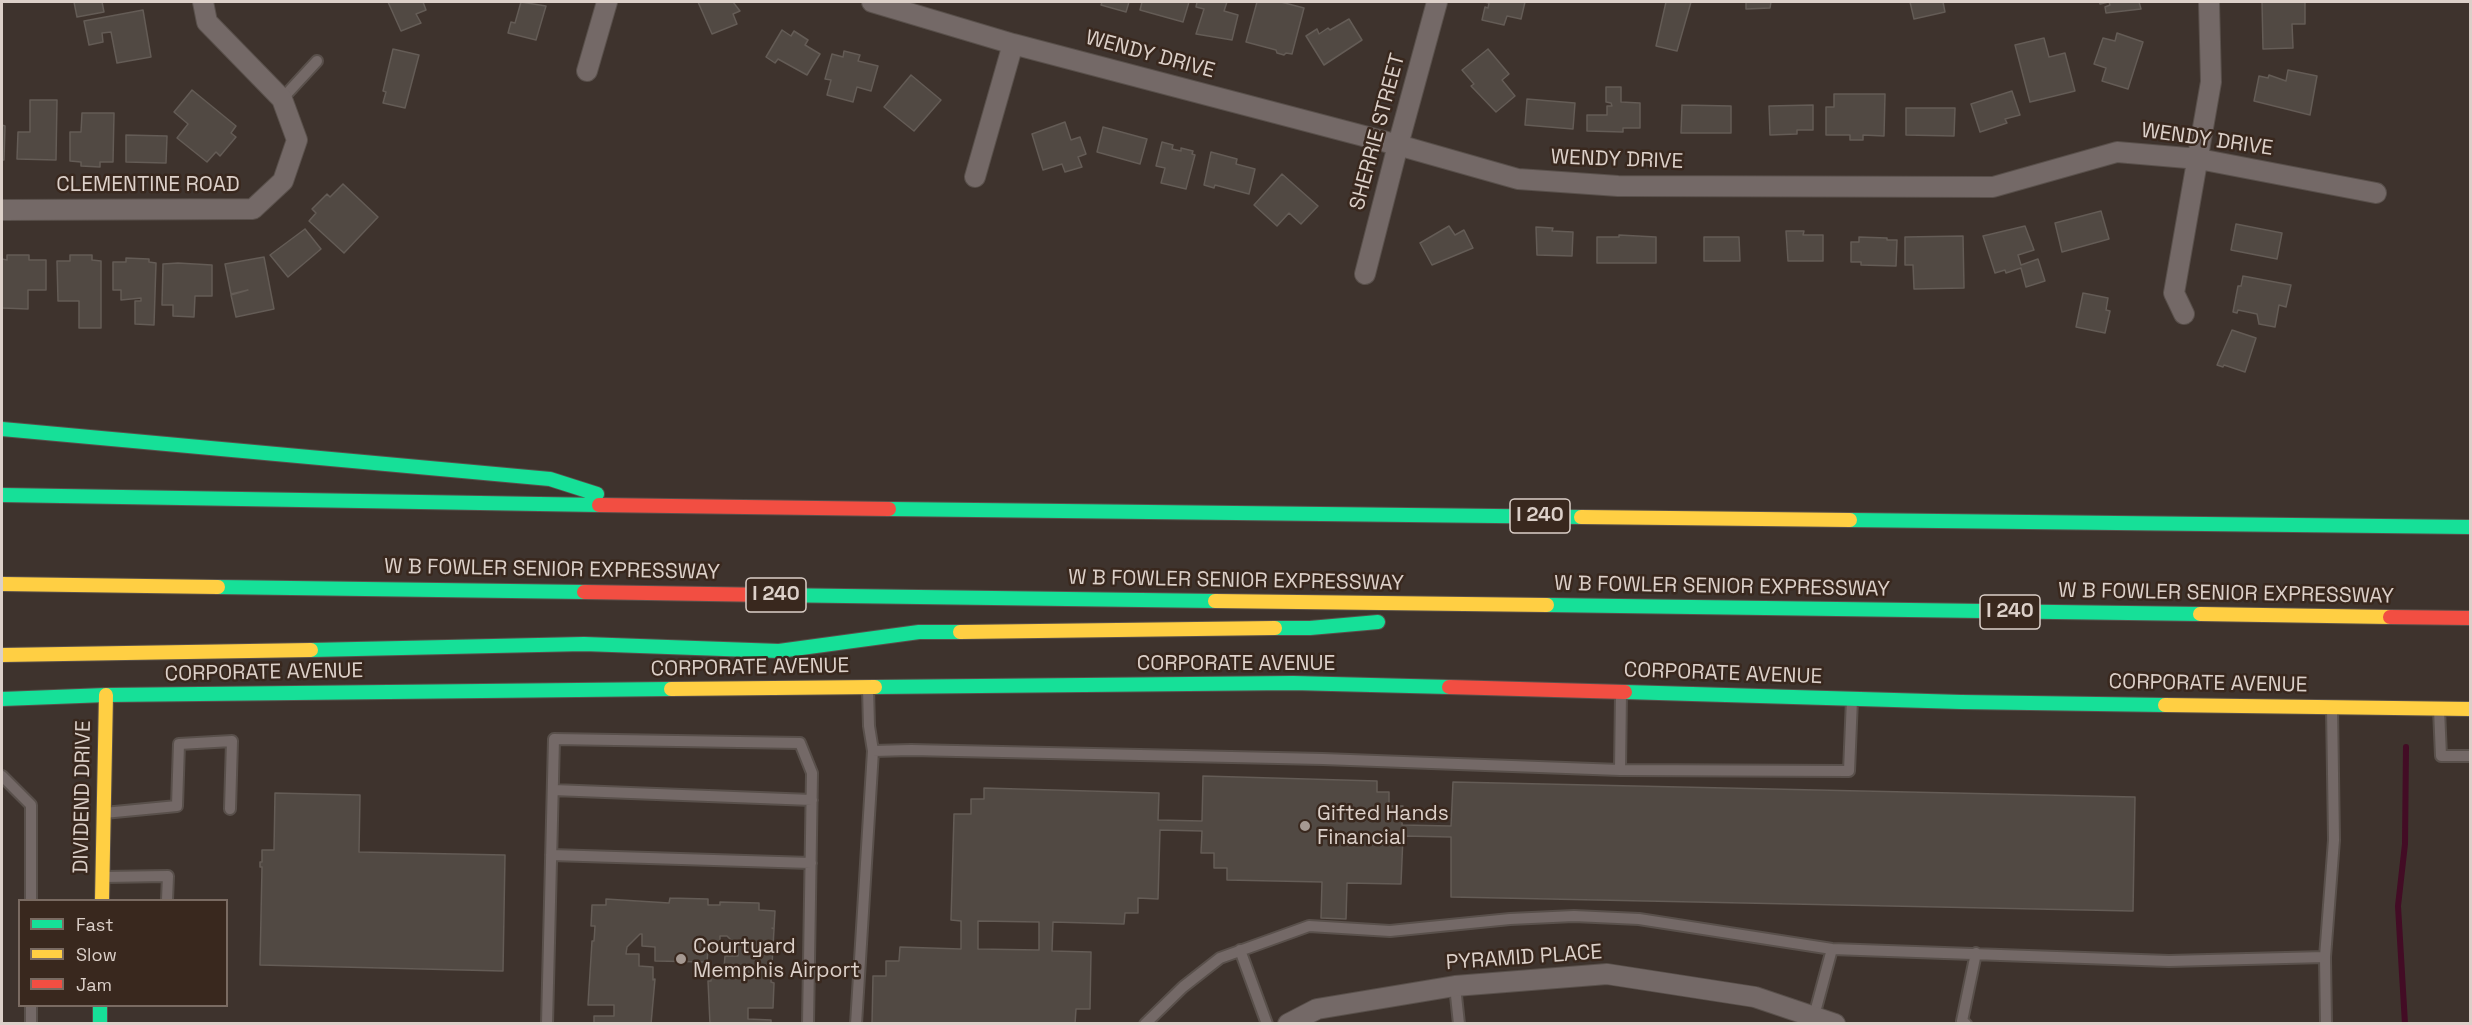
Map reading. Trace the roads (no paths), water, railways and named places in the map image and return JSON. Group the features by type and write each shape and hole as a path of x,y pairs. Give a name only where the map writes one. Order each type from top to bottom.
{"main road":[{"path":"2,429 550,479 636,506"},
{"name":"I 240","path":"2,495 636,506 2470,527"},
{"name":"W B FOWLER SENIOR EXPRESSWAY","path":"2,584 2470,618"},
{"path":"1424,617 1550,605"},
{"path":"2,655 584,644 778,651 919,632 1310,628 1390,620"},
{"name":"CORPORATE AVENUE","path":"2,699 106,695 1293,683 1852,699 2470,709"},
{"name":"DIVIDEND DRIVE","path":"102,899 106,695"},
{"path":"96,1007 100,1023"}],"street":[{"path":"202,2 207,22 282,99"},
{"path":"587,71 607,2"},
{"name":"WENDY DRIVE","path":"872,2 1013,44 1398,145 1518,179 1618,186 1993,188 2117,152 2199,159 2376,193"},
{"name":"SHERRIE STREET","path":"1365,274 1437,2"},
{"path":"2184,314 2174,293 2211,82 2209,2"},
{"path":"975,177 1013,44"},
{"name":"CLEMENTINE ROAD","path":"2,210 253,209 284,180 297,140 282,99"},
{"name":"PYRAMID PLACE","path":"1288,1023 1317,1009 1455,986 1607,974 1755,997 1835,1023"}],"lane":[{"path":"282,99 316,61"},
{"path":"856,1023 873,751 869,726 868,688"},
{"path":"1620,770 1621,692"},
{"path":"873,751 1323,759 1620,770 1849,771 1852,699"},
{"path":"2326,1023 2325,957 2334,840 2332,707"},
{"path":"2439,708 2441,756 2470,756"},
{"path":"547,1023 554,739 800,743 812,773 808,1023"},
{"path":"104,813 177,806 179,744 232,741 230,809"},
{"path":"2,776 31,804 31,899"},
{"path":"553,790 812,800"},
{"path":"551,855 811,863"},
{"path":"102,878 168,876 167,899"},
{"path":"1145,1023 1183,987 1220,958 1310,926 1390,931 1510,919 1574,916 1639,919 1832,949 2169,961 2325,957"},
{"path":"1814,1016 1832,949"},
{"path":"1240,950 1267,1023"},
{"path":"1966,1023 1962,1021 1976,953"},
{"path":"1455,986 1459,1023"},
{"path":"31,1007 31,1023"}],"waterway":[{"path":"2405,1024 2398,906 2405,844 2406,747"}],"place":[{"name":"Gifted Hands Financial","path":"1305,826"},
{"name":"Courtyard Memphis Airport","path":"681,959"}]}
